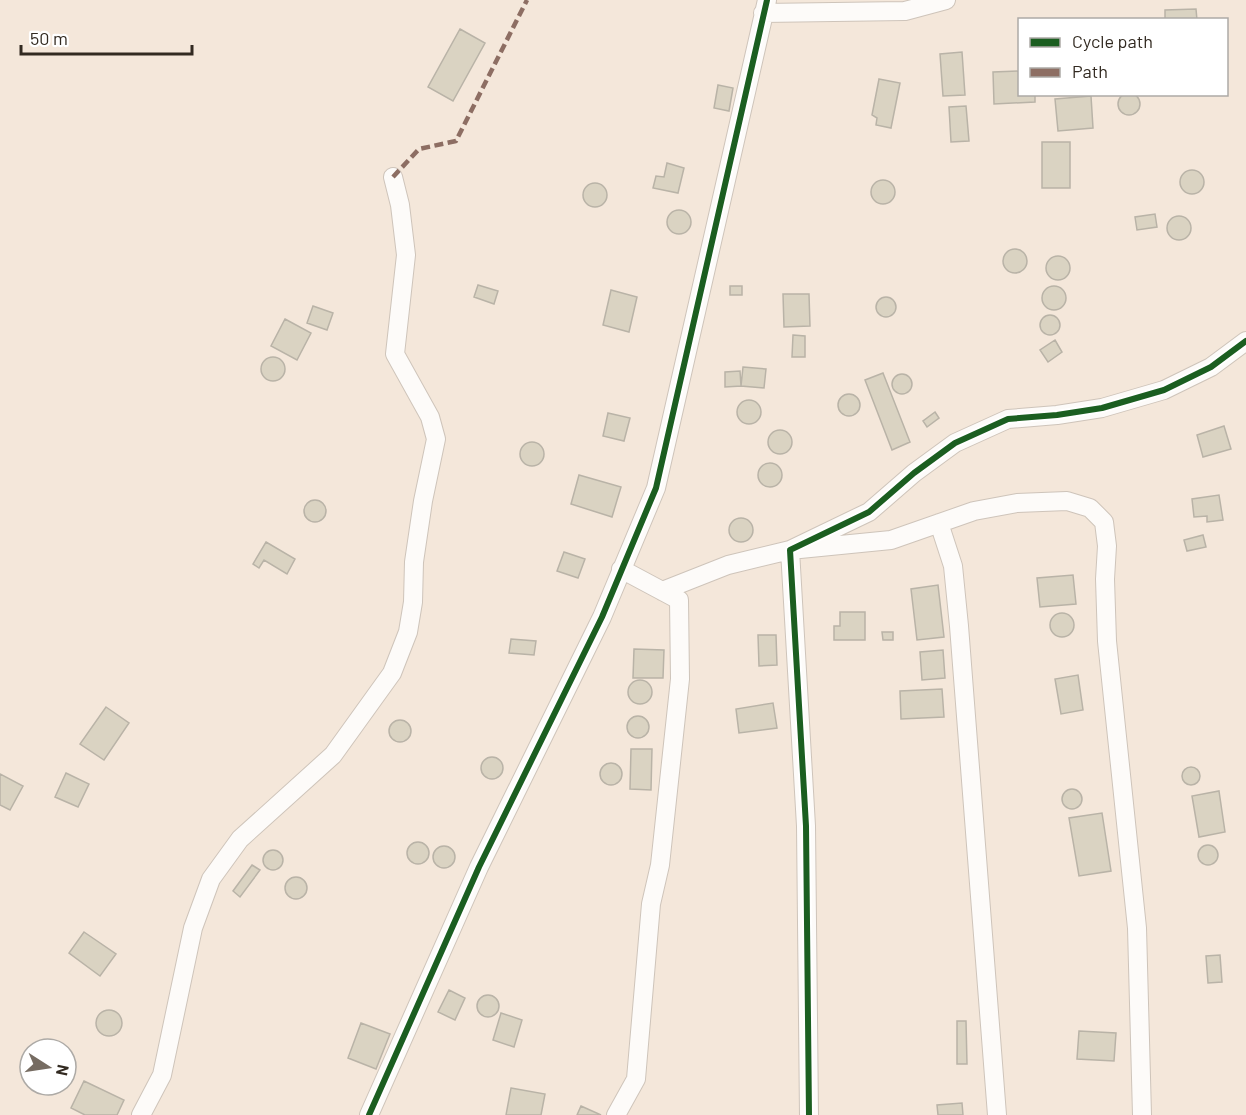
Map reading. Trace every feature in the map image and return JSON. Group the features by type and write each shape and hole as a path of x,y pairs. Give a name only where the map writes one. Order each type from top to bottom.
{"street":[{"path":"369,1115 479,867 602,617 656,488 765,6 905,11 946,0"},
{"path":"141,1115 162,1075 193,928 212,879 240,838 333,755 392,673 408,632 413,602 414,562 423,501 436,439 430,417 394,354 406,255 400,205 393,177"},
{"path":"790,550 869,512 914,472 955,443 1008,419 1102,408 1164,390 1211,367 1246,341"},
{"path":"662,591 728,565 790,550 891,540 974,511 1017,503 1066,501 1090,508 1104,522 1107,546 1105,579 1107,641 1137,928 1142,1115"},
{"path":"939,523 953,566 958,616 997,1115"},
{"path":"790,550 806,826 809,1115"},
{"path":"616,1115 636,1079 651,904 660,865 680,679 679,600 621,569"}],"building":[{"path":"1196,9 1197,18 1165,18 1165,10"},
{"path":"460,29 485,43 453,101 428,87"},
{"path":"962,52 965,95 943,96 940,54"},
{"path":"1018,71 1018,96 1035,96 1035,102 994,104 993,72"},
{"path":"879,79 900,83 891,128 876,125 877,118 872,115"},
{"path":"718,85 733,88 729,111 714,108"},
{"path":"1091,96 1093,128 1058,131 1055,99"},
{"path":"1121,96 1137,96 1139,100 1137,112 1129,115 1121,112 1118,104"},
{"path":"966,106 969,141 951,142 949,107"},
{"path":"1042,142 1070,142 1070,188 1042,188"},
{"path":"667,163 684,168 678,193 653,188 656,176 664,177"},
{"path":"1192,170 1200,174 1204,182 1200,190 1192,194 1184,190 1180,182 1184,174"},
{"path":"883,180 891,184 895,192 891,200 883,204 875,200 871,192 875,184"},
{"path":"595,183 603,187 607,195 603,203 595,207 587,203 583,195 587,187"},
{"path":"679,210 687,214 691,222 687,230 679,234 671,230 667,222 671,214"},
{"path":"1155,214 1157,227 1137,230 1135,217"},
{"path":"1179,216 1187,220 1191,228 1187,236 1179,240 1171,236 1167,228 1171,220"},
{"path":"1015,249 1023,253 1027,261 1023,269 1015,273 1007,269 1003,261 1007,253"},
{"path":"1058,256 1066,260 1070,268 1066,276 1058,280 1050,276 1046,268 1050,260"},
{"path":"478,285 498,291 494,304 474,297"},
{"path":"730,286 742,286 742,295 730,295"},
{"path":"1054,286 1062,290 1066,298 1062,306 1054,310 1046,306 1042,298 1046,290"},
{"path":"611,290 637,297 629,332 603,325"},
{"path":"783,294 809,294 810,326 784,327"},
{"path":"886,297 893,300 896,307 893,314 886,317 879,314 876,307 879,300"},
{"path":"313,306 333,313 327,330 307,323"},
{"path":"1050,315 1057,318 1060,325 1057,332 1050,335 1043,332 1040,325 1043,318"},
{"path":"285,319 311,333 297,360 271,346"},
{"path":"793,335 805,336 805,357 792,357"},
{"path":"1055,340 1062,352 1048,362 1040,350"},
{"path":"273,357 281,361 285,369 281,377 273,381 265,377 261,369 265,361"},
{"path":"743,367 766,369 764,388 741,386"},
{"path":"740,371 741,386 725,387 725,372"},
{"path":"883,373 910,442 892,450 865,380"},
{"path":"898,374 906,374 912,380 912,388 906,394 898,394 892,388 892,380"},
{"path":"849,394 857,397 860,405 857,413 849,416 841,413 838,405 841,397"},
{"path":"749,400 757,404 761,412 757,420 749,424 741,420 737,412 741,404"},
{"path":"935,412 939,418 927,427 923,421"},
{"path":"608,413 630,418 624,441 603,436"},
{"path":"1224,426 1231,449 1203,457 1197,435"},
{"path":"780,430 788,434 792,442 788,450 780,454 772,450 768,442 772,434"},
{"path":"532,442 540,446 544,454 540,462 532,466 524,462 520,454 524,446"},
{"path":"770,463 778,467 782,475 778,483 770,487 762,483 758,475 762,467"},
{"path":"579,475 621,487 612,517 571,504"},
{"path":"1219,495 1223,520 1207,522 1207,516 1194,517 1192,499"},
{"path":"315,500 323,503 326,511 323,519 315,522 307,519 304,511 307,503"},
{"path":"741,518 749,522 753,530 749,538 741,542 733,538 729,530 733,522"},
{"path":"1203,535 1206,547 1187,551 1184,540"},
{"path":"266,542 295,559 287,574 264,560 259,568 253,564"},
{"path":"564,552 585,559 578,578 557,571"},
{"path":"1073,575 1076,604 1040,607 1037,578"},
{"path":"938,585 944,637 917,640 911,589"},
{"path":"840,612 865,612 865,640 834,640 834,626 840,626"},
{"path":"1062,613 1070,617 1074,625 1070,633 1062,637 1054,633 1050,625 1054,617"},
{"path":"882,632 893,632 893,640 883,640"},
{"path":"758,635 776,635 777,665 759,666"},
{"path":"511,639 536,641 534,655 509,653"},
{"path":"634,649 664,650 663,678 633,678"},
{"path":"943,650 945,678 922,680 920,652"},
{"path":"1078,675 1083,710 1061,714 1055,679"},
{"path":"640,680 648,684 652,692 648,700 640,704 632,700 628,692 632,684"},
{"path":"942,689 944,717 901,719 900,691"},
{"path":"773,703 777,728 739,733 736,709"},
{"path":"106,707 129,723 104,760 80,744"},
{"path":"638,716 646,719 649,727 646,735 638,738 630,735 627,727 630,719"},
{"path":"400,720 408,723 411,731 408,739 400,742 392,739 389,731 392,723"},
{"path":"631,749 652,749 651,790 630,789"},
{"path":"492,757 500,760 503,768 500,776 492,779 484,776 481,768 484,760"},
{"path":"611,763 619,766 622,774 619,782 611,785 603,782 600,774 603,766"},
{"path":"1187,767 1195,767 1200,772 1198,783 1187,785 1182,780 1182,772"},
{"path":"66,773 89,784 78,807 55,797"},
{"path":"0,774 23,786 10,810 0,805"},
{"path":"1072,789 1079,792 1082,799 1079,806 1072,809 1065,806 1062,799 1065,792"},
{"path":"1219,791 1225,832 1199,837 1192,796"},
{"path":"1102,813 1111,871 1079,876 1069,818"},
{"path":"418,842 426,845 429,853 426,861 418,864 410,861 407,853 410,845"},
{"path":"1204,845 1212,845 1218,851 1218,859 1212,865 1204,865 1198,859 1198,851"},
{"path":"440,846 448,846 455,853 455,861 448,868 440,868 433,861 433,853"},
{"path":"269,850 277,850 283,856 283,864 277,870 269,870 263,864 263,856"},
{"path":"252,865 260,870 240,897 233,891"},
{"path":"296,877 304,880 307,888 304,896 296,899 288,896 285,888 288,880"},
{"path":"84,932 116,954 100,976 69,953"},
{"path":"1220,955 1222,982 1208,983 1206,956"},
{"path":"449,990 465,998 455,1020 438,1012"},
{"path":"488,995 496,998 499,1006 496,1014 488,1017 480,1014 477,1006 480,998"},
{"path":"109,1010 118,1014 122,1023 118,1032 109,1036 100,1032 96,1023 100,1014"},
{"path":"501,1013 522,1020 514,1047 493,1040"},
{"path":"957,1021 966,1021 967,1064 957,1064"},
{"path":"361,1023 390,1034 376,1069 348,1058"},
{"path":"1079,1031 1116,1033 1114,1061 1077,1059"},
{"path":"84,1081 124,1100 117,1115 85,1115 71,1108"},
{"path":"511,1088 545,1094 541,1115 506,1115"},
{"path":"962,1103 963,1115 938,1115 937,1105"},
{"path":"581,1106 601,1115 577,1115"}],"marked path":[{"path":"393,177 419,149 456,141 527,0"}],"cycle path":[{"path":"369,1115 479,867 602,617 656,488 767,0"},
{"path":"809,1115 806,826 790,550 869,512 914,473 955,443 1008,419 1102,408 1164,390 1211,367 1246,341"}]}
